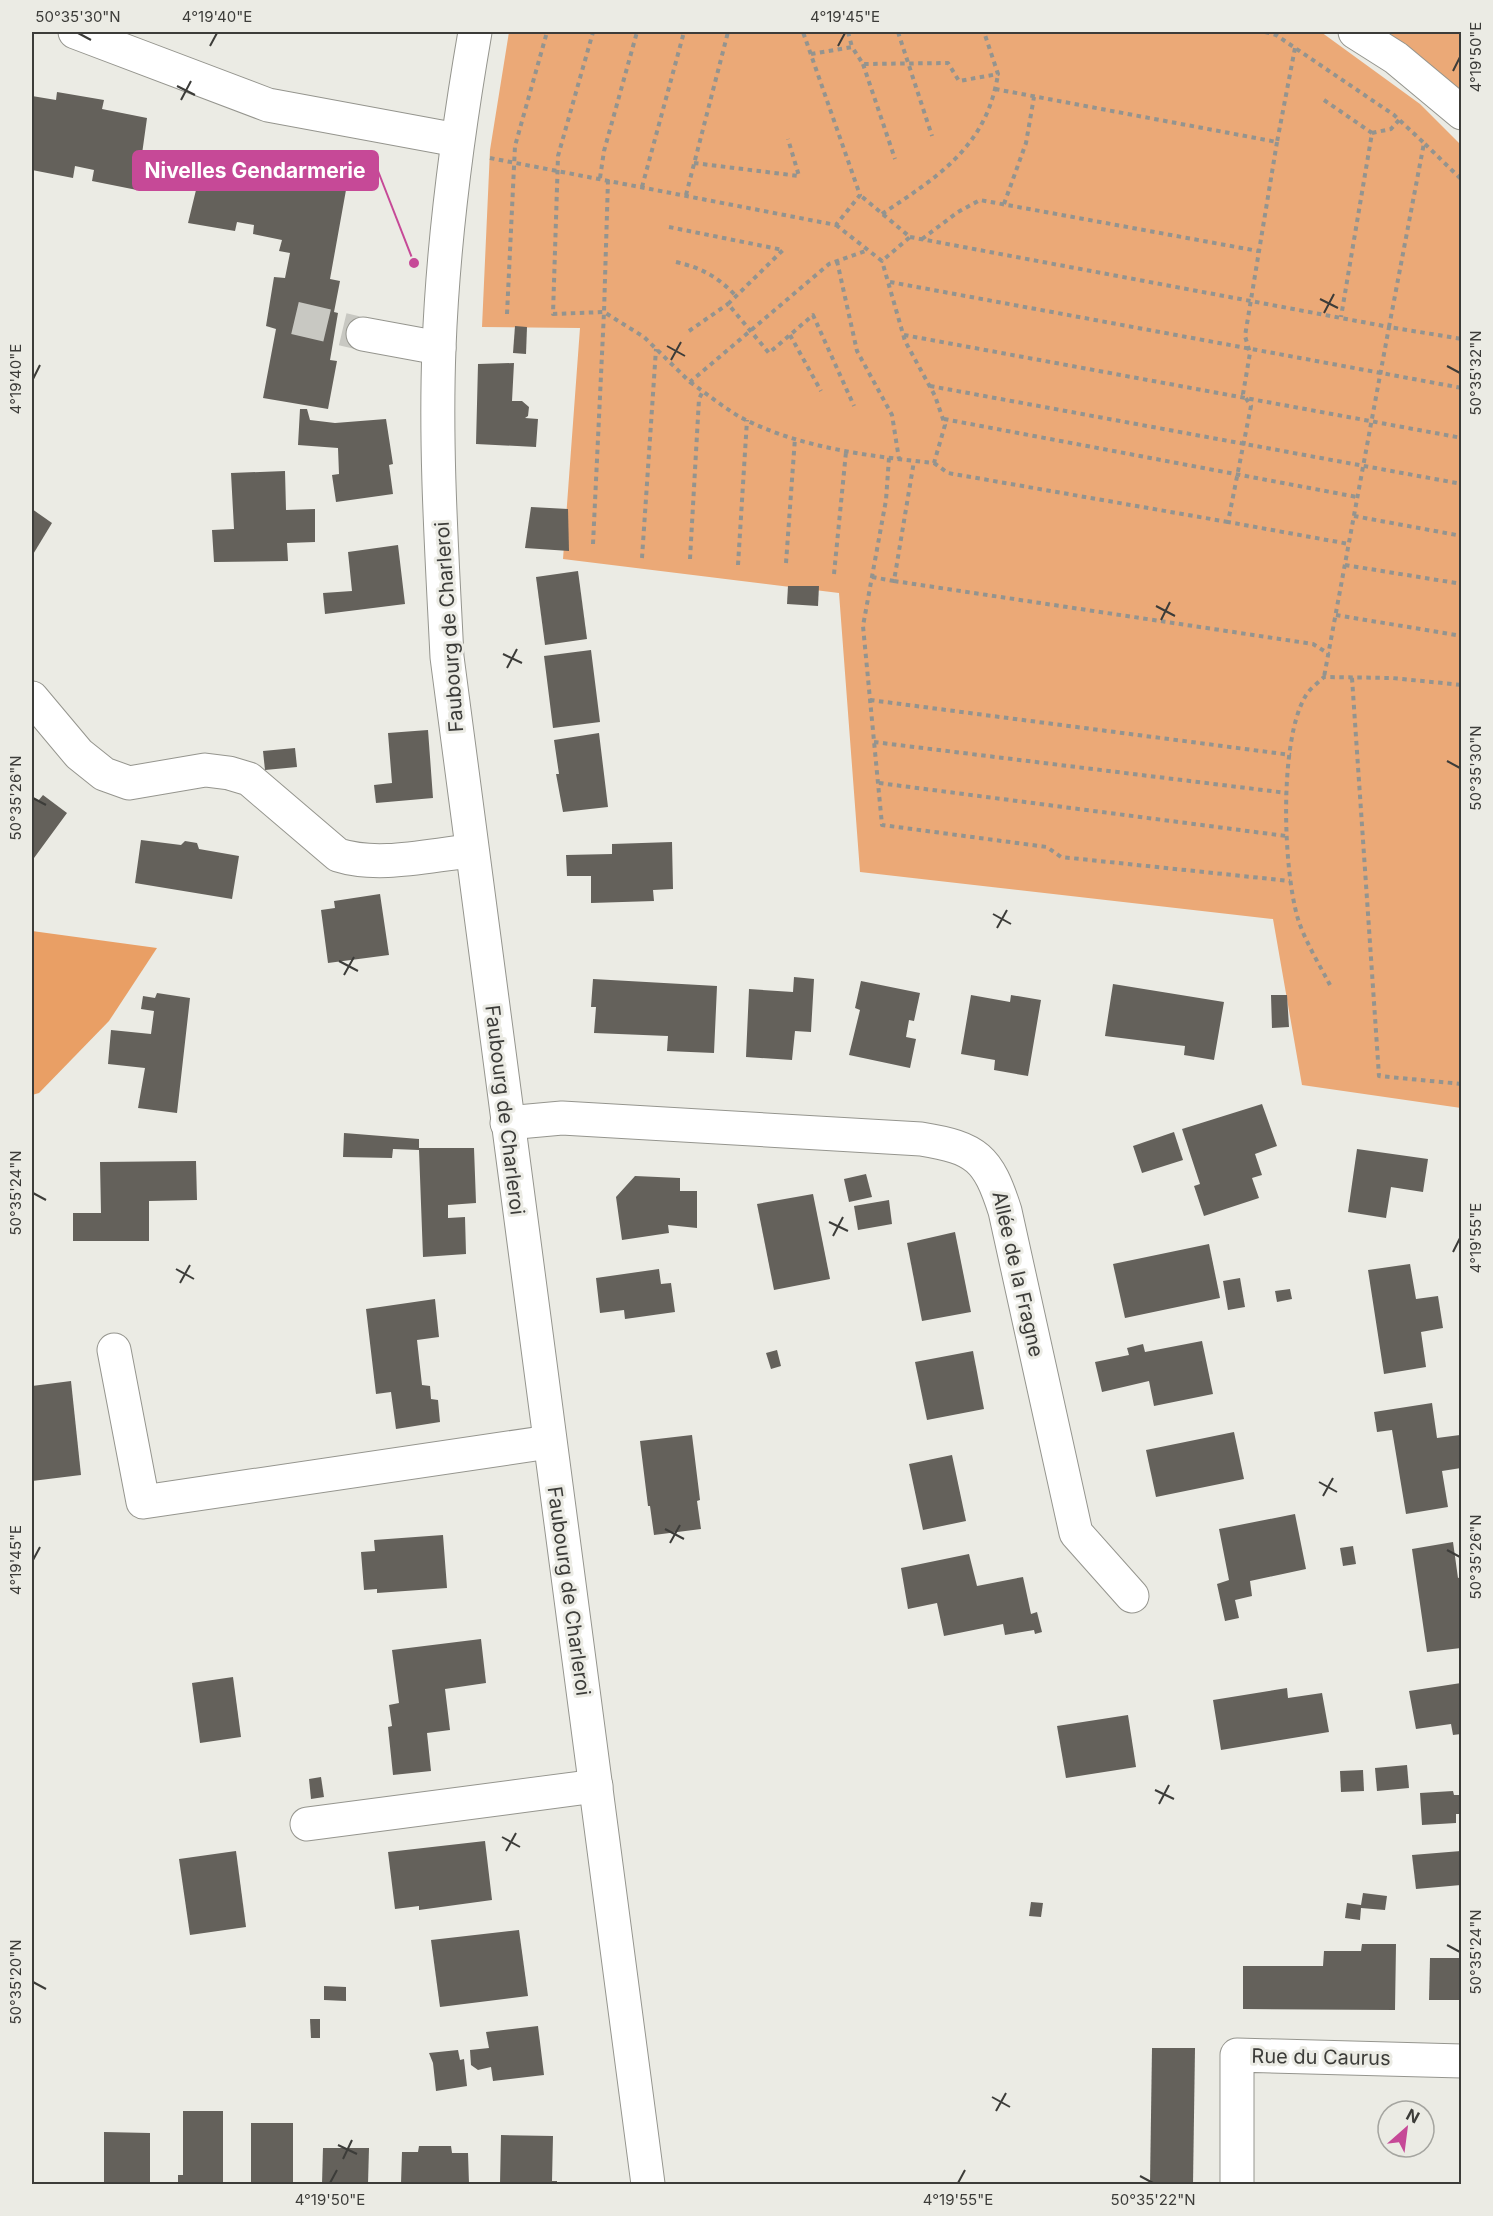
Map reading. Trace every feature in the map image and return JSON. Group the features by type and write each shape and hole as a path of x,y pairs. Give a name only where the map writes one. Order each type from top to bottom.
{"street":[{"path":"75,32 268,105 456,147"},
{"name":"Faubourg de Charleroi","path":"475,32 456,147 439,348 439,478 447,657 648,2184"},
{"path":"1355,32 1396,58 1461,113"},
{"path":"363,334 439,348"},
{"path":"32,698 79,754 104,774 129,783 204,770 229,773 249,779 338,855 355,860 375,861 471,851"},
{"name":"Allée de la Fragne","path":"507,1123 562,1118 921,1139 955,1144 981,1159 995,1180 1005,1211 1076,1533 1132,1596"},
{"path":"114,1350 143,1502 549,1442"},
{"path":"307,1824 596,1786"},
{"name":"Rue du Caurus","path":"1237,2184 1237,2055 1461,2061"}],"path":[{"path":"507,314 515,146 547,32"},
{"path":"593,32 558,156 553,314 604,312 644,337 690,382 703,391 747,420 795,438 846,452 934,464 948,473 1349,543"},
{"path":"600,178 604,151 637,32"},
{"path":"642,187 684,32"},
{"path":"686,195 728,32"},
{"path":"803,32 860,195 910,237 1461,339"},
{"path":"848,32 852,47 863,64 895,159"},
{"path":"898,32 932,136"},
{"path":"882,214 931,181 967,148 982,125 998,74 984,32"},
{"path":"1265,32 1276,35 1399,120 1461,180"},
{"path":"811,54 852,47"},
{"path":"1228,522 1251,406 1243,394 1248,349 1245,336 1250,300 1295,48"},
{"path":"863,64 948,63 959,81 998,74"},
{"path":"995,89 1277,142"},
{"path":"1004,204 1026,143 1034,97"},
{"path":"1324,100 1372,133 1391,129 1399,120"},
{"path":"1341,317 1372,133"},
{"path":"694,163 799,176 788,139"},
{"path":"1329,985 1298,920 1290,881 1286,836 1292,736 1305,696 1324,677 1424,143"},
{"path":"456,147 559,171 836,225 882,261 904,334 944,419 945,425 934,464"},
{"path":"593,544 608,180"},
{"path":"836,225 860,195"},
{"path":"922,239 958,212 980,200 1258,251"},
{"path":"669,227 783,250 728,304 689,331"},
{"path":"882,261 910,237"},
{"path":"690,382 829,264 868,250"},
{"path":"837,261 857,351 892,415 899,459"},
{"path":"676,262 700,267 721,280 736,296"},
{"path":"890,282 1461,388"},
{"path":"728,304 770,353 813,315 854,406"},
{"path":"904,334 1461,438"},
{"path":"790,335 821,391"},
{"path":"642,558 656,349"},
{"path":"930,386 1461,484"},
{"path":"690,559 699,399 703,391"},
{"path":"944,419 1357,497"},
{"path":"738,565 747,420"},
{"path":"786,562 795,438"},
{"path":"834,574 846,452"},
{"path":"889,458 886,500 862,626 882,825 1047,847 1061,857 1290,881"},
{"path":"894,581 914,461"},
{"path":"1354,516 1461,536"},
{"path":"1345,565 1461,584"},
{"path":"872,577 1313,644 1329,654"},
{"path":"1336,615 1461,636"},
{"path":"1324,677 1392,678 1461,685"},
{"path":"1352,678 1379,1076 1461,1084"},
{"path":"870,700 1291,755"},
{"path":"874,742 1287,793"},
{"path":"879,783 1286,836"}],"shaded area":[{"path":"509,32 1321,32 1420,104 1462,146 1461,1108 1302,1085 1273,919 860,872 839,593 563,559 580,328 482,327 490,150"},
{"path":"1353,32 1461,32 1461,121"},
{"path":"32,931 157,948 109,1021 39,1093 32,1095"}],"building":[{"path":"57,92 104,100 102,109 147,118 137,190 92,181 94,170 75,166 73,178 32,170 32,96 56,100"},
{"path":"205,153 253,162 252,166 271,170 274,156 313,163 309,183 346,190 330,279 340,281 334,312 338,313 330,360 337,361 328,409 263,398 276,329 266,326 274,277 285,278 290,253 279,251 282,240 253,234 254,225 237,222 235,231 188,223"},
{"path":"515,326 527,327 526,354 513,353"},
{"path":"514,363 512,401 522,401 529,407 528,416 525,418 538,419 536,447 476,444 478,364"},
{"path":"300,409 307,409 310,420 335,423 386,419 393,464 389,465 393,494 336,502 332,475 339,474 338,448 298,445"},
{"path":"285,471 286,510 315,509 315,542 287,543 288,561 214,562 212,530 234,529 231,473"},
{"path":"531,507 568,509 569,551 525,548"},
{"path":"32,509 52,523 32,556"},
{"path":"398,545 405,604 325,614 323,593 352,591 348,552"},
{"path":"578,571 587,639 545,645 536,577"},
{"path":"788,586 819,586 818,606 787,604"},
{"path":"591,650 600,722 553,728 544,656"},
{"path":"428,730 433,798 376,803 374,785 392,783 388,733"},
{"path":"599,733 608,807 563,812 556,774 559,774 554,740"},
{"path":"295,748 297,767 265,770 263,751"},
{"path":"43,795 67,813 34,858 32,856 32,797 38,801"},
{"path":"141,840 181,845 185,841 197,843 199,849 239,856 232,899 135,883"},
{"path":"672,842 673,889 653,890 654,901 591,903 591,876 567,876 566,855 612,854 612,844"},
{"path":"380,894 389,955 328,963 321,910 335,908 334,901"},
{"path":"794,977 814,979 811,1032 795,1031 792,1060 746,1057 749,989 793,992"},
{"path":"593,979 717,986 714,1053 667,1051 668,1036 594,1033 596,1007 591,1007"},
{"path":"861,981 920,993 914,1021 909,1020 906,1037 916,1039 910,1068 849,1055 860,1010 855,1008"},
{"path":"1113,984 1224,1002 1214,1060 1184,1055 1185,1046 1105,1036"},
{"path":"157,993 190,998 177,1113 138,1108 145,1068 108,1064 111,1030 151,1034 154,1011 141,1009 143,996 155,998"},
{"path":"971,995 1010,1002 1011,995 1041,1000 1028,1076 994,1070 995,1060 961,1054"},
{"path":"1271,995 1287,995 1289,1027 1272,1028"},
{"path":"1262,1104 1277,1146 1255,1154 1262,1175 1252,1178 1259,1198 1204,1216 1194,1186 1200,1184 1182,1129"},
{"path":"1174,1132 1183,1160 1142,1173 1133,1146"},
{"path":"344,1133 419,1139 419,1148 474,1148 476,1203 448,1205 448,1218 465,1217 466,1254 423,1257 419,1150 393,1149 392,1158 343,1157"},
{"path":"1357,1149 1428,1159 1423,1192 1391,1187 1386,1218 1348,1212"},
{"path":"196,1161 197,1200 149,1201 149,1241 73,1241 73,1213 101,1213 100,1162"},
{"path":"866,1174 872,1197 849,1202 844,1179"},
{"path":"635,1176 680,1178 680,1191 697,1191 697,1228 668,1225 669,1233 622,1240 616,1197"},
{"path":"813,1194 830,1279 774,1290 757,1204"},
{"path":"889,1200 892,1224 858,1230 854,1206"},
{"path":"955,1232 971,1312 922,1321 907,1243"},
{"path":"1209,1244 1220,1298 1125,1318 1113,1264"},
{"path":"1410,1264 1416,1299 1438,1296 1443,1328 1421,1332 1426,1367 1384,1374 1368,1270"},
{"path":"659,1269 661,1284 671,1283 675,1312 625,1319 624,1310 600,1313 596,1278"},
{"path":"1240,1278 1245,1307 1228,1310 1223,1281"},
{"path":"1290,1289 1292,1299 1277,1302 1275,1291"},
{"path":"435,1299 439,1337 417,1340 422,1385 430,1386 431,1399 438,1400 440,1422 396,1429 391,1392 376,1394 366,1309"},
{"path":"1202,1341 1213,1394 1154,1406 1149,1381 1102,1392 1095,1362 1129,1355 1127,1348 1143,1344 1145,1352"},
{"path":"777,1350 781,1366 771,1369 766,1353"},
{"path":"973,1351 984,1409 927,1420 915,1362"},
{"path":"71,1381 81,1475 32,1481 32,1386"},
{"path":"1432,1403 1437,1438 1460,1435 1461,1468 1442,1471 1448,1507 1406,1514 1392,1430 1377,1432 1374,1412"},
{"path":"1234,1432 1244,1479 1156,1497 1146,1450"},
{"path":"692,1435 701,1529 654,1535 640,1441"},
{"path":"952,1455 966,1521 923,1530 909,1464"},
{"path":"1295,1514 1306,1569 1250,1581 1252,1596 1235,1600 1239,1618 1225,1621 1217,1584 1229,1580 1219,1529"},
{"path":"443,1535 447,1588 377,1593 377,1589 364,1590 361,1552 375,1551 374,1540"},
{"path":"1453,1542 1458,1578 1461,1577 1461,1648 1427,1652 1412,1549"},
{"path":"1353,1546 1356,1564 1343,1566 1340,1548"},
{"path":"969,1554 977,1586 1023,1577 1031,1614 1037,1612 1042,1632 1035,1634 1034,1630 1005,1635 1003,1624 944,1636 937,1603 908,1609 901,1568"},
{"path":"481,1639 486,1683 445,1689 450,1730 427,1733 431,1771 393,1775 388,1727 392,1726 389,1705 399,1703 392,1650"},
{"path":"233,1677 241,1737 200,1743 192,1683"},
{"path":"1461,1683 1461,1734 1453,1735 1451,1724 1416,1729 1409,1691"},
{"path":"1287,1688 1288,1698 1322,1693 1329,1732 1221,1750 1213,1700"},
{"path":"1128,1715 1136,1767 1066,1778 1057,1726"},
{"path":"1407,1765 1409,1788 1377,1791 1375,1768"},
{"path":"1363,1770 1364,1791 1341,1792 1340,1771"},
{"path":"321,1777 324,1797 311,1799 309,1779"},
{"path":"1453,1791 1454,1795 1461,1795 1461,1814 1456,1814 1456,1823 1422,1825 1420,1793"},
{"path":"485,1841 492,1900 419,1910 419,1906 395,1909 388,1852"},
{"path":"236,1851 246,1927 190,1935 179,1859"},
{"path":"1461,1851 1461,1885 1416,1889 1412,1855"},
{"path":"1363,1893 1387,1896 1385,1910 1361,1908 1360,1920 1345,1918 1347,1903 1361,1905"},
{"path":"1031,1902 1043,1903 1041,1917 1029,1916"},
{"path":"519,1930 528,1996 440,2007 431,1940"},
{"path":"1362,1944 1396,1944 1395,2010 1243,2009 1243,1966 1323,1966 1324,1951 1361,1951"},
{"path":"1430,1958 1461,1958 1461,2000 1429,2000"},
{"path":"324,1986 346,1987 346,2001 324,2000"},
{"path":"310,2019 320,2019 320,2038 311,2038"},
{"path":"538,2026 544,2075 493,2081 491,2067 478,2070 471,2065 470,2050 489,2048 486,2032"},
{"path":"1152,2048 1195,2048 1193,2184 1150,2184"},
{"path":"458,2050 460,2060 464,2059 467,2086 436,2091 433,2063 429,2053"},
{"path":"183,2111 223,2111 223,2184 178,2184 178,2175 183,2175"},
{"path":"251,2123 293,2123 293,2184 251,2184"},
{"path":"104,2132 150,2133 150,2184 104,2184"},
{"path":"501,2135 553,2136 552,2181 557,2181 557,2184 500,2184"},
{"path":"419,2146 451,2146 452,2153 468,2153 469,2184 401,2184 402,2152 418,2152"},
{"path":"323,2148 369,2148 368,2184 322,2184"}],"tunnel":[{"path":"295,318 363,334"}],"place":[{"name":"Nivelles Gendarmerie","path":"414,263"}]}
